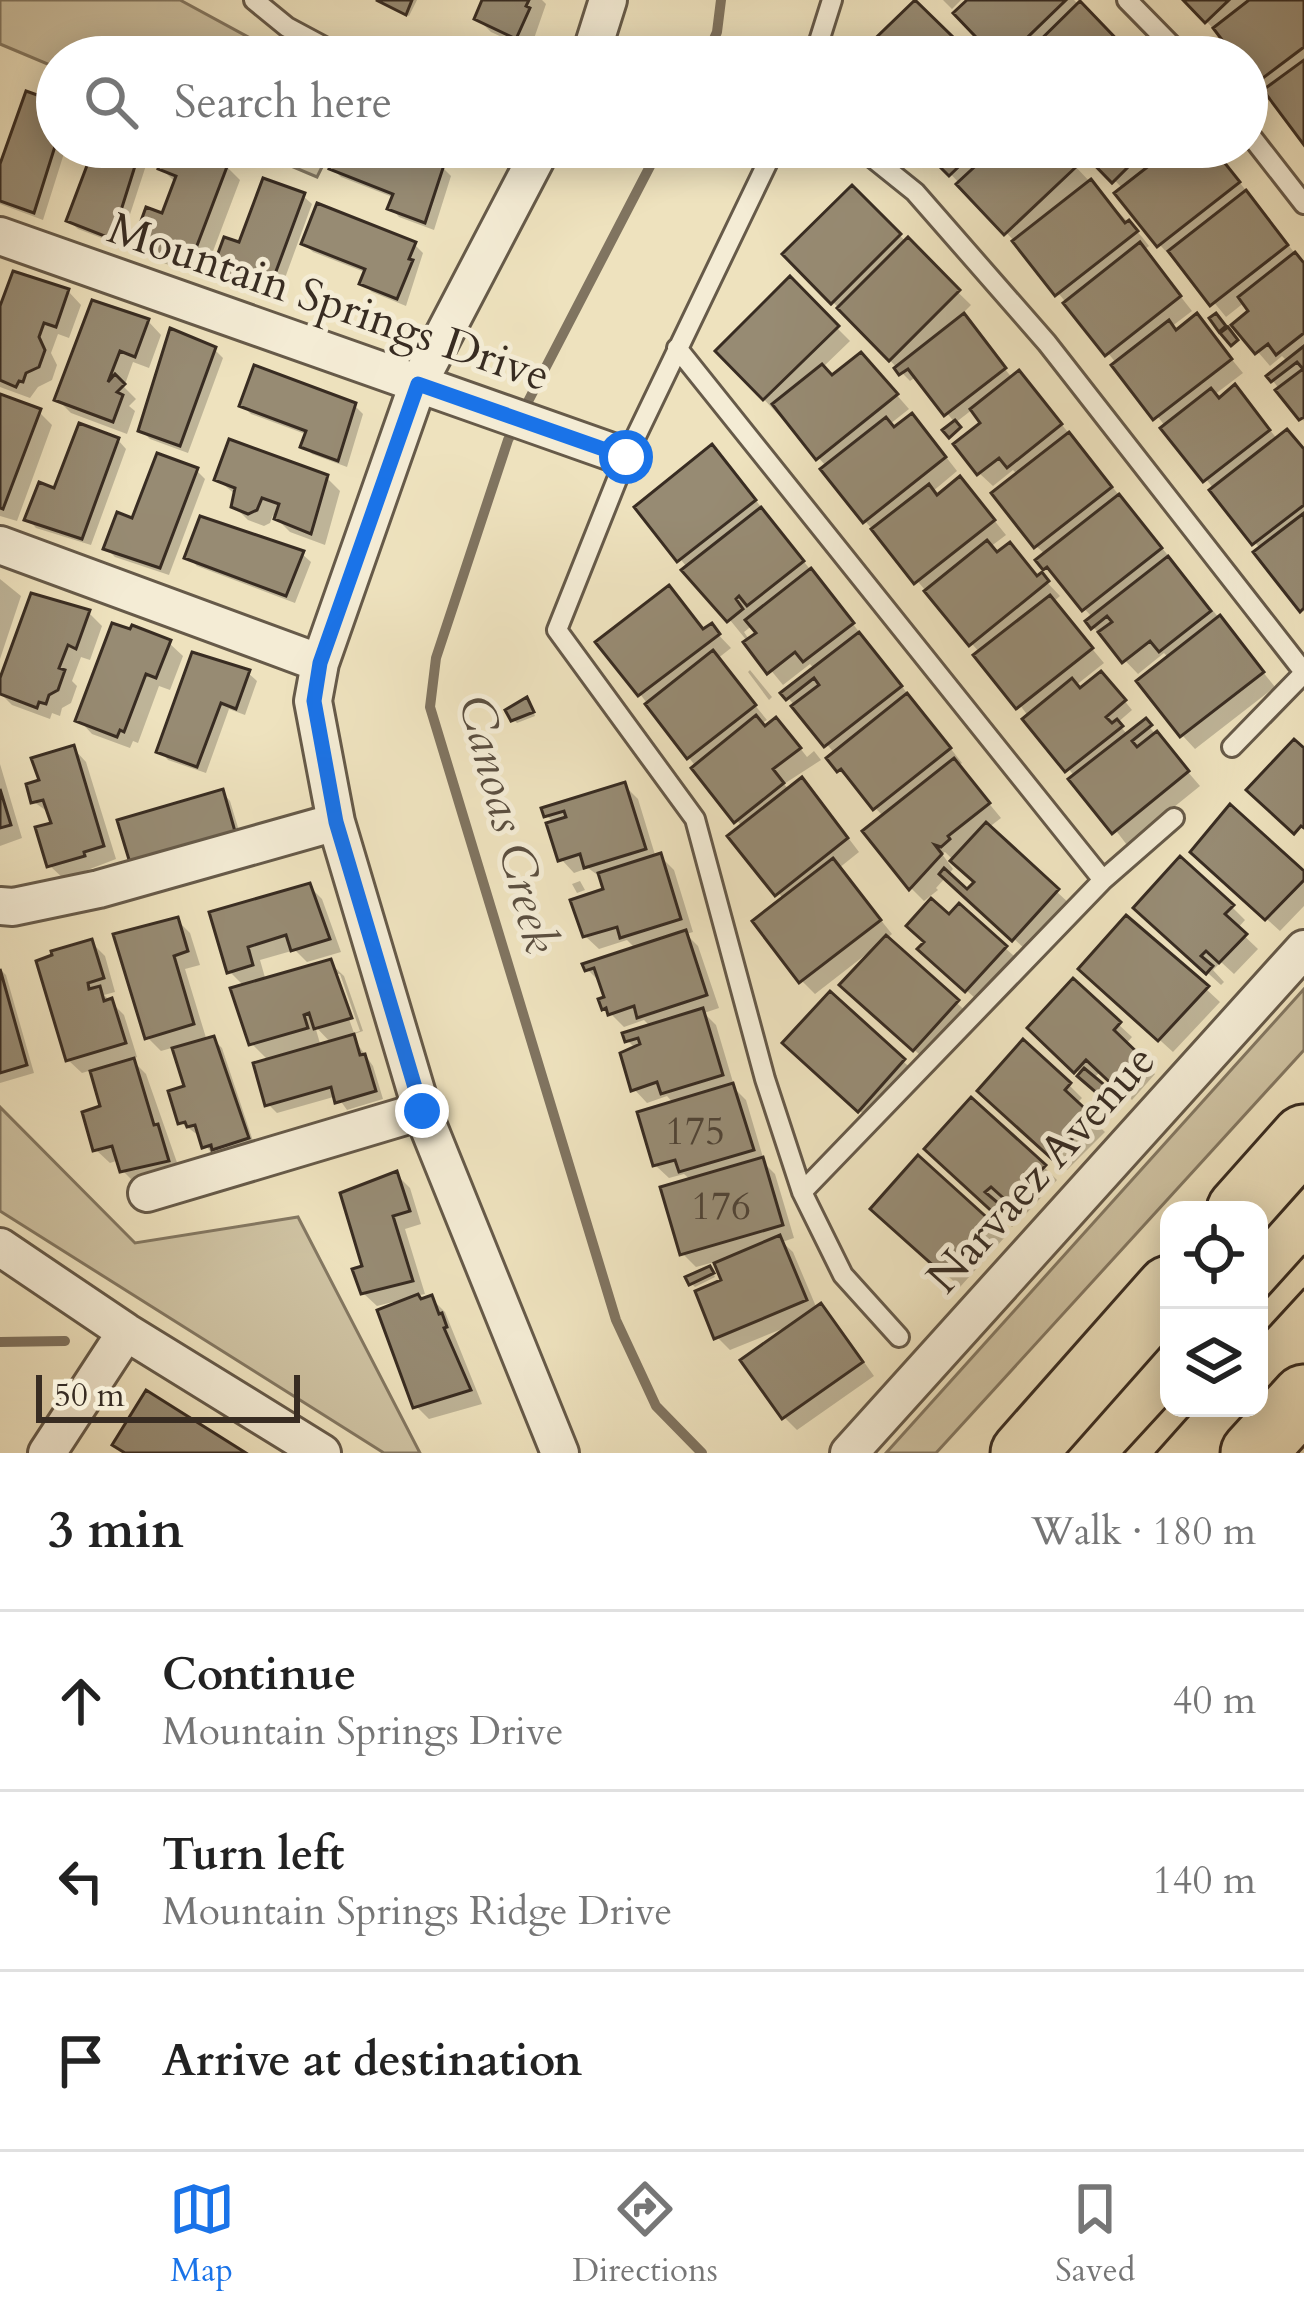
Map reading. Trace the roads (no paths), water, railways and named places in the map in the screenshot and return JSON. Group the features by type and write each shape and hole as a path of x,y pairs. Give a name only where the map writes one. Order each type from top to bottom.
{"highway":[{"path":"1247,1201 1304,1137"},
{"path":"1023,1453 1160,1298"},
{"path":"1253,1453 1304,1397"}],"street":[{"path":"597,36 608,0"},
{"path":"520,168 418,384 320,663 314,701 336,822 422,1111 560,1453"},
{"name":"Mountain Springs Drive","path":"0,236 626,457"},
{"path":"0,545 320,663"},
{"path":"0,906 99,889 336,822"},
{"name":"Narvaez Avenue","path":"849,1453 1304,949"},
{"path":"147,1193 422,1111"},
{"path":"0,1247 125,1332 322,1453"},
{"path":"47,1453 125,1332"}],"lane":[{"path":"254,0 304,36"},
{"path":"821,36 832,0"},
{"path":"1127,0 1162,36"},
{"path":"1268,158 1304,203"},
{"path":"765,168 626,457 556,630 695,819 765,1079 802,1192 843,1275 899,1337"},
{"path":"886,168 915,192 1047,343 1304,672 1232,747"},
{"path":"677,348 1103,880"},
{"path":"802,1192 1103,880 1174,818"}],"waterway":[{"name":"Canoas Creek","path":"715,36 721,0"},
{"name":"Canoas Creek","path":"649,168 508,440 436,658 430,707 616,1320 656,1406 702,1453"},
{"path":"0,1342 65,1341"}],"tram line":[{"path":"1268,1296 1304,1256"},
{"path":"1268,1328 1304,1289"},
{"path":"1124,1453 1160,1414"},
{"path":"1156,1453 1188,1417"}]}
